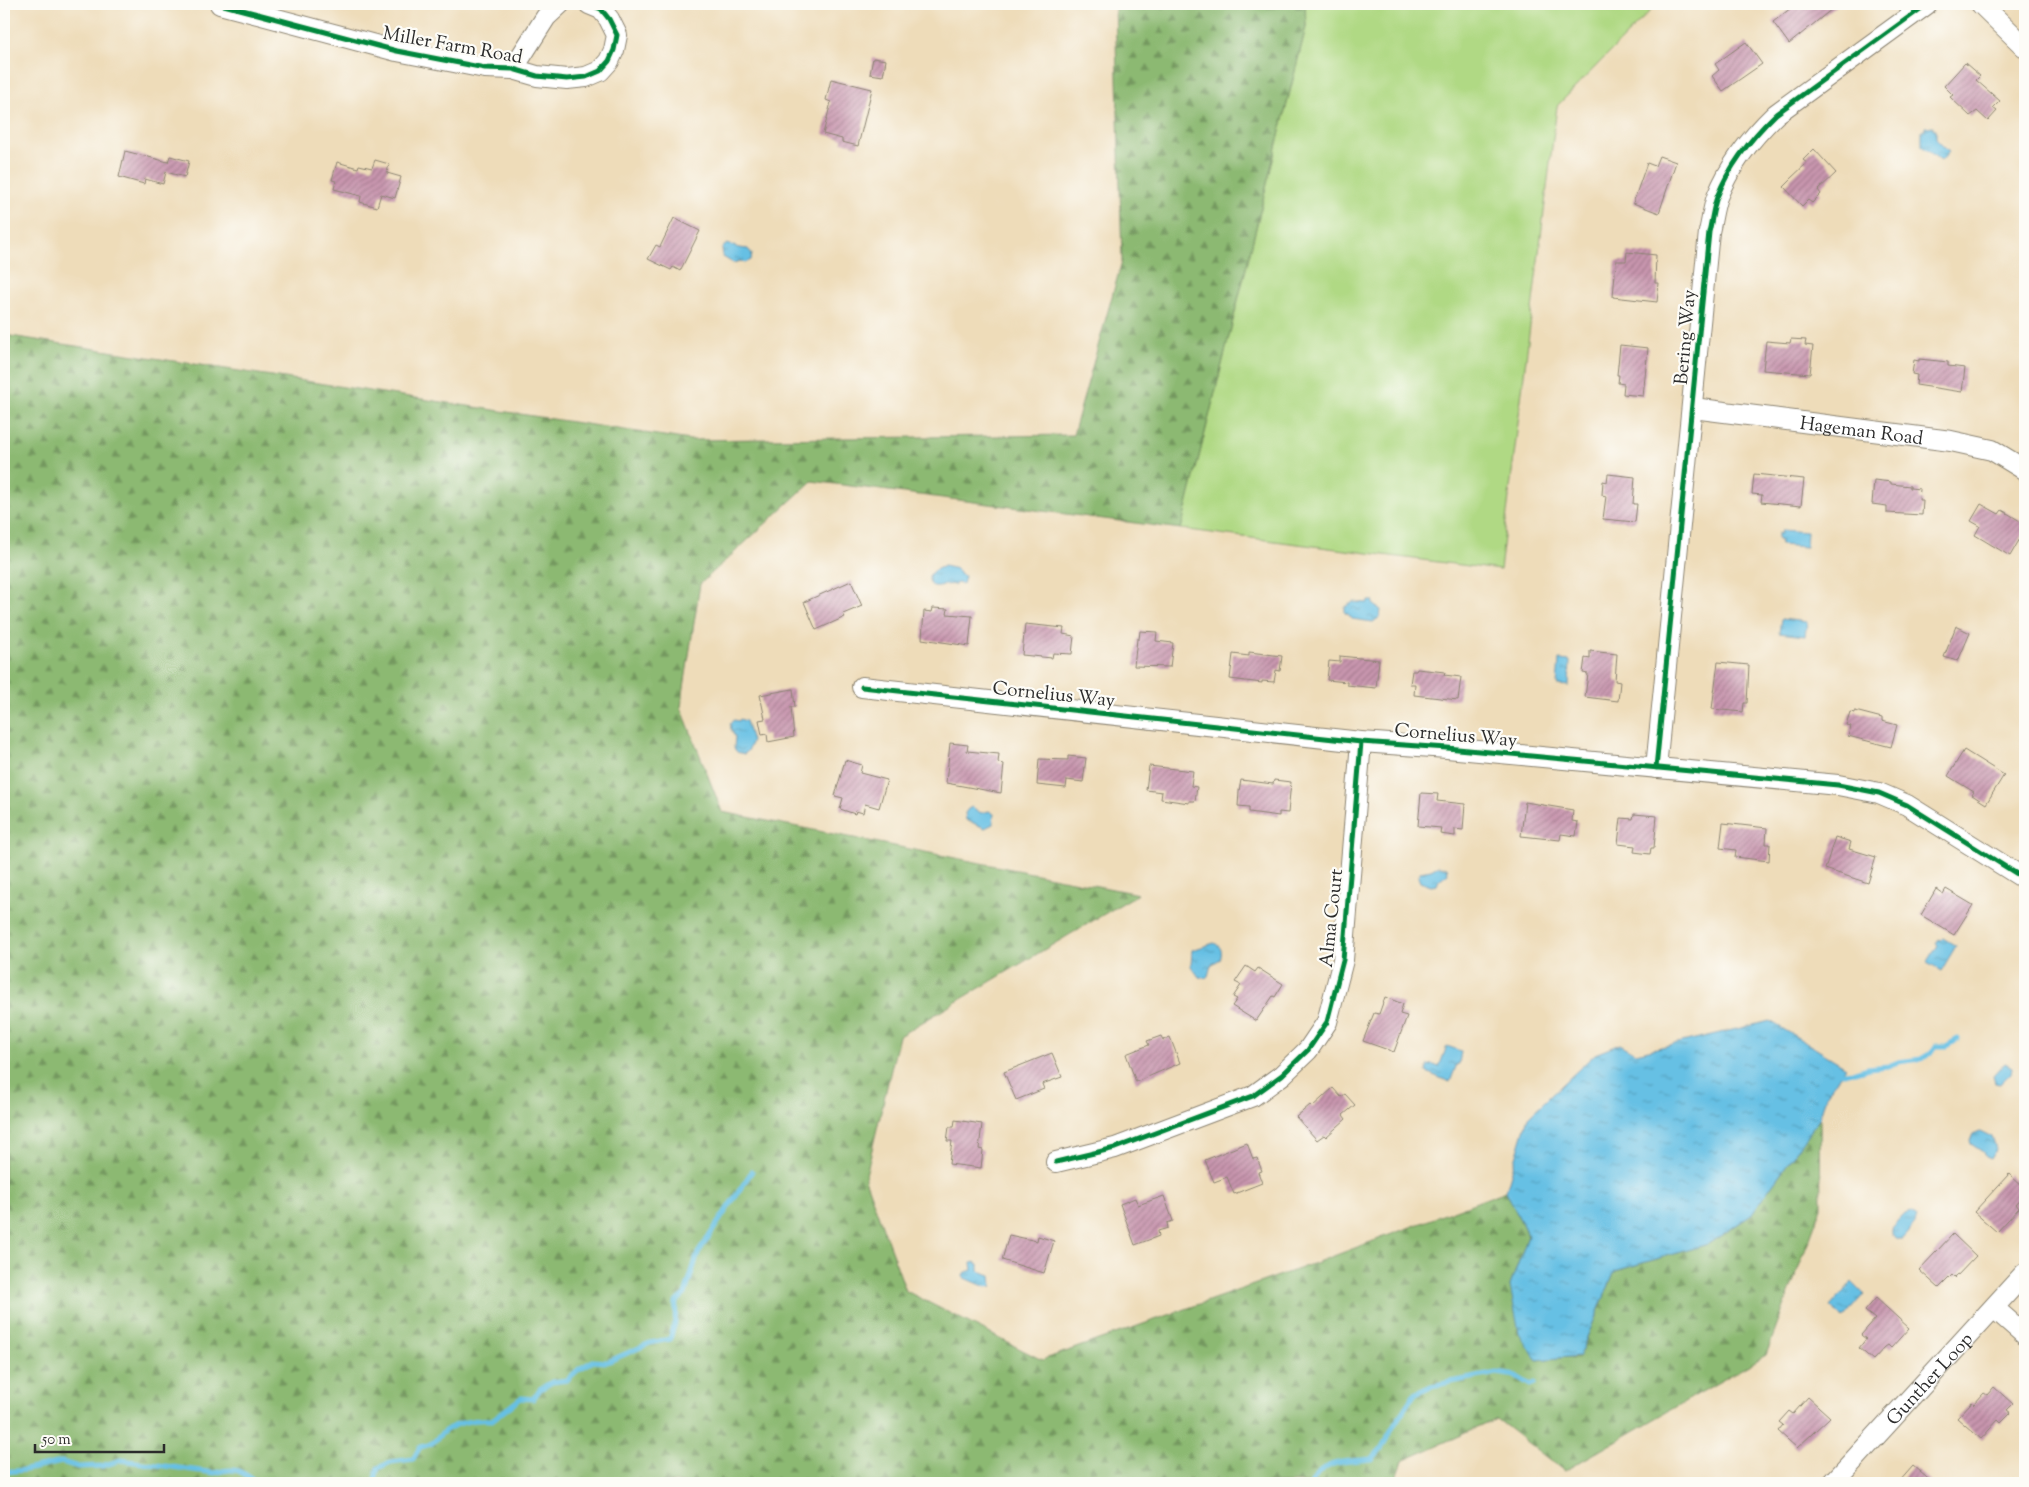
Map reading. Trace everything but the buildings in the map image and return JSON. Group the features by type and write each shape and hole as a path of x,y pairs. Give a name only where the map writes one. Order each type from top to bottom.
{"street":[{"name":"Miller Farm Road","path":"220,4 397,51 485,68 514,69 537,76 567,79 586,77 600,71 610,61 614,50 617,35 609,19 601,9 590,4"},
{"name":"Miller Farm Road","path":"514,69 546,17 560,4"},
{"name":"Bering Way","path":"1656,768 1709,232 1717,197 1738,156 1776,114 1927,4"},
{"path":"1981,4 2025,47"},
{"name":"Hageman Road","path":"1693,408 1951,441 1992,450 2025,470"},
{"name":"Cornelius Way","path":"862,687 1361,742 1447,748 1838,785 1879,793 1907,805 2025,879"},
{"name":"Alma Court","path":"1056,1162 1114,1148 1252,1096 1282,1076 1308,1050 1326,1022 1343,960 1361,742"},
{"name":"Gunther Loop","path":"1833,1483 2025,1273"},
{"path":"1994,1308 2025,1335"}],"green space":[{"path":"1115,4 1305,4 1306,27 1181,529 812,481 700,584 681,707 722,812 1138,894 899,1036 865,1179 906,1291 1042,1360 1315,1263 1506,1191 1528,1236 1510,1286 1537,1360 1579,1356 1615,1271 1708,1244 1750,1216 1820,1118 1821,1208 1766,1355 1564,1471 1497,1419 1402,1461 1394,1483 4,1483 4,335 690,440 1073,435 1122,261"},
{"path":"1305,4 1657,4 1557,106 1500,570 1181,529 1306,27"}],"water":[{"path":"1933,126 1933,129 1936,129 1936,139 1949,152 1941,161 1922,146 1922,130 1925,130 1925,127"},
{"path":"727,244 748,249 752,254 751,260 745,263 740,261 733,263 723,257 722,248"},
{"path":"1782,530 1807,532 1806,547 1780,545 1781,541 1778,540 1778,533 1781,534"},
{"path":"944,566 957,569 959,574 965,576 963,584 931,585 929,576 933,571"},
{"path":"1368,601 1374,601 1373,604 1381,610 1380,617 1373,622 1352,619 1345,613 1345,607 1353,602 1368,603"},
{"path":"1781,619 1807,622 1805,636 1779,633"},
{"path":"1559,660 1570,661 1569,686 1557,685"},
{"path":"740,719 746,721 752,741 748,751 744,754 737,752 734,748 735,737 730,723"},
{"path":"972,807 981,813 989,811 994,814 993,824 985,828 966,820 965,813"},
{"path":"1438,866 1447,868 1448,873 1439,880 1437,885 1431,886 1420,882 1418,877 1420,872 1431,870"},
{"path":"1943,938 1956,946 1941,971 1927,963 1938,945 1936,943 1939,939"},
{"path":"1214,943 1221,950 1220,959 1211,965 1206,978 1199,977 1191,966 1192,950"},
{"path":"1770,1021 1846,1067 1826,1095 1820,1118 1750,1216 1708,1244 1615,1271 1579,1356 1537,1360 1519,1333 1510,1286 1528,1236 1506,1191 1528,1117 1595,1054 1620,1044 1636,1053"},
{"path":"1447,1046 1461,1051 1459,1064 1457,1064 1450,1082 1426,1072 1428,1065 1431,1066 1431,1064 1439,1067"},
{"path":"2005,1063 2012,1067 2011,1073 2000,1084 1995,1083 1993,1076"},
{"path":"1980,1131 1992,1137 1996,1149 1990,1159 1985,1157 1983,1152 1971,1144 1970,1140 1973,1134"},
{"path":"1911,1212 1917,1217 1915,1224 1902,1239 1897,1239 1891,1234 1891,1229 1905,1214"},
{"path":"971,1263 979,1264 979,1271 991,1275 992,1286 986,1287 963,1277 964,1273 972,1270"},
{"path":"1852,1282 1864,1294 1843,1318 1830,1307"}],"waterway":[{"path":"1842,1073 1921,1059 1931,1053 1936,1046 1946,1046 1958,1039"},
{"path":"374,1483 378,1468 391,1462 413,1459 420,1447 433,1442 442,1433 457,1424 468,1421 492,1420 521,1398 533,1399 540,1389 552,1382 567,1380 579,1369 593,1361 607,1362 650,1343 670,1339 675,1323 676,1302 685,1294 698,1253 752,1171"},
{"path":"1312,1483 1317,1475 1330,1465 1346,1461 1372,1459 1381,1449 1414,1394 1431,1386 1497,1373 1516,1376 1530,1385 1535,1383"},
{"path":"4,1472 25,1470 62,1462 78,1467 102,1466 121,1460 215,1473 233,1470 258,1483"},
{"path":"296,1483 302,1480 315,1483"}],"cycle path":[{"path":"220,4 397,51 485,68 513,69 537,76 567,79 586,77 600,71 609,61 614,50 617,35 609,19 601,9 589,4"},
{"path":"1656,768 1709,232 1714,205 1728,173 1742,152 1776,114 1927,4"},
{"path":"862,687 1361,742 1447,748 1838,785 1879,793 1907,805 2025,879"},
{"path":"1056,1162 1115,1148 1253,1096 1282,1075 1308,1050 1327,1022 1343,960 1361,742"}]}
